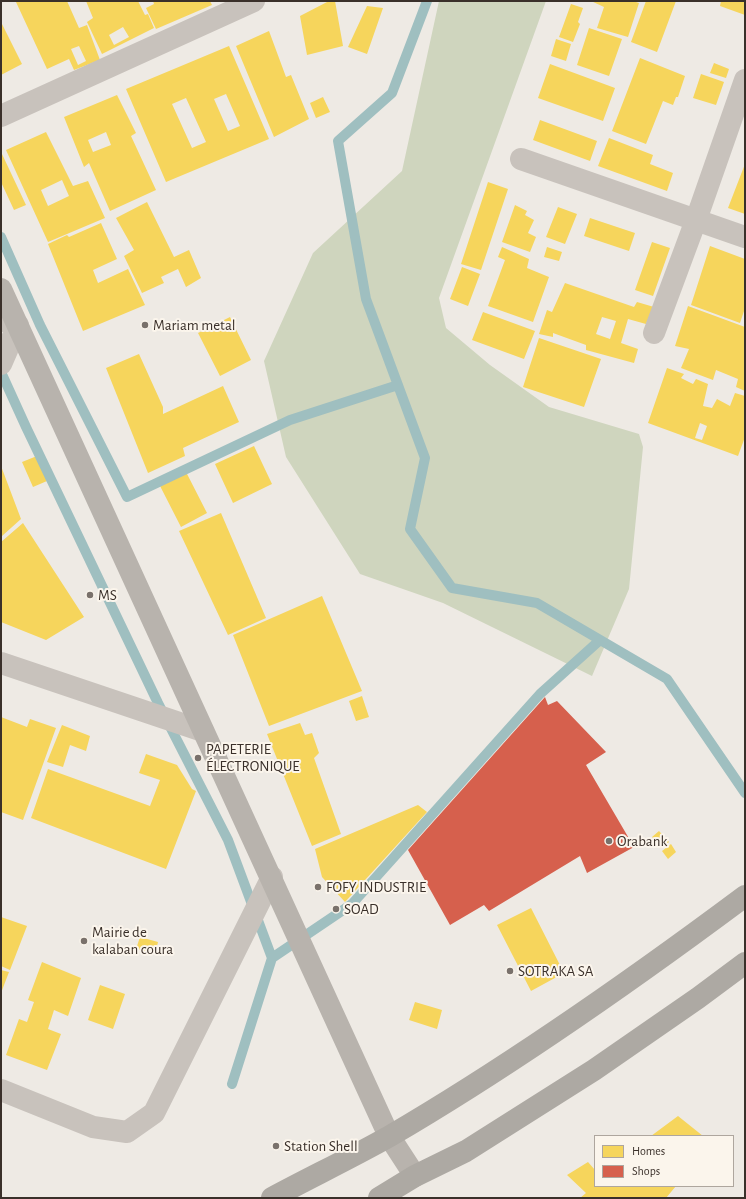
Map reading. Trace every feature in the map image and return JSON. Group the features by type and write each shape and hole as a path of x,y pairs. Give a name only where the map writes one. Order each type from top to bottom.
{"highway":[{"path":"272,1198 389,1136 565,1025 667,954 745,896"},
{"path":"378,1198 415,1176 466,1151 594,1070 698,998 745,963"}],"street":[{"path":"1,116 254,1"},
{"path":"654,333 696,220 745,80"},
{"path":"521,159 745,238"},
{"path":"1,289 10,322 86,477 272,877 389,1136 415,1176"},
{"path":"1,364 10,322"},
{"path":"1,663 203,731"},
{"path":"1,1090 93,1127 126,1132 154,1113 272,877"}],"green space":[{"path":"439,1 546,1 439,298 446,328 490,365 549,407 639,434 643,447 629,589 592,676 443,603 360,574 286,457 264,361 313,253 402,171"}],"building: Homes":[{"path":"67,1 79,28 87,25 100,60 74,70 69,59 47,69 16,2","holes":["79,46 86,61 78,65 71,49"]},
{"path":"86,1 138,1 145,15 148,14 154,28 102,54 87,22 93,18","holes":["123,27 129,37 114,45 109,35"]},
{"path":"153,1 210,1 212,5 156,29 146,8 154,4"},
{"path":"329,1 335,1 343,46 307,55 300,16"},
{"path":"591,1 633,1 639,3 628,37 597,28 604,7"},
{"path":"646,1 676,1 657,52 631,42"},
{"path":"721,1 745,1 745,15 720,6"},
{"path":"571,4 583,8 578,22 580,24 573,42 559,37"},
{"path":"367,6 383,8 367,54 348,47"},
{"path":"1,22 22,64 1,75"},
{"path":"589,28 622,39 609,76 577,65"},
{"path":"269,31 286,77 291,75 309,119 274,137 236,46"},
{"path":"556,39 571,44 566,61 551,56"},
{"path":"229,46 269,139 166,182 126,89","holes":["226,94 240,126 228,131 214,99","186,98 206,142 192,148 172,104"]},
{"path":"640,58 685,76 678,97 676,97 673,105 663,101 646,144 612,131"},
{"path":"714,63 729,69 726,78 710,73"},
{"path":"550,64 615,88 603,121 538,98"},
{"path":"701,74 724,82 716,105 693,98"},
{"path":"117,95 136,133 131,136 156,190 110,211 89,163 84,167 64,117","holes":["106,132 111,145 93,152 88,140"]},
{"path":"323,97 330,112 316,118 310,103"},
{"path":"540,120 597,141 590,161 533,140"},
{"path":"46,132 73,186 88,181 105,218 48,242 6,150","holes":["62,180 69,196 48,206 41,190"]},
{"path":"609,138 653,155 650,164 673,173 667,191 598,166"},
{"path":"2,154 26,205 14,210 1,182"},
{"path":"745,164 745,214 728,208"},
{"path":"488,182 508,189 481,270 461,264"},
{"path":"147,202 174,257 189,250 201,278 186,287 178,269 161,277 164,283 142,293 124,256 134,250 116,218"},
{"path":"515,205 527,211 525,215 534,220 528,233 536,237 530,252 502,242"},
{"path":"558,207 577,214 565,244 546,237"},
{"path":"590,218 635,233 629,251 584,236"},
{"path":"101,223 117,259 93,270 98,283 128,269 145,305 83,331 48,244 67,235 69,237"},
{"path":"652,242 670,248 653,296 635,290"},
{"path":"710,246 745,259 745,308 740,323 691,305"},
{"path":"502,247 529,259 527,268 549,277 533,322 488,306 505,260 498,257"},
{"path":"547,247 562,252 559,261 544,257"},
{"path":"462,267 480,274 468,306 450,299"},
{"path":"565,283 634,307 637,302 654,307 646,324 628,319 621,343 638,349 634,363 586,350 586,345 553,333 553,337 539,334 547,310 552,312","holes":["602,317 616,321 610,339 596,334"]},
{"path":"688,306 745,327 745,391 736,387 738,379 716,370 713,380 681,368 689,349 675,346"},
{"path":"483,312 535,331 524,359 472,340"},
{"path":"230,317 251,360 220,376 198,333"},
{"path":"539,338 601,359 584,407 523,387"},
{"path":"139,354 163,407 163,414 223,386 239,422 183,448 185,456 148,473 106,368"},
{"path":"667,368 684,374 681,378 693,384 696,379 708,384 703,406 712,408 717,399 730,406 735,393 745,396 745,437 738,456 648,423","holes":["700,423 707,426 702,440 695,438"]},
{"path":"254,446 272,484 233,503 215,464"},
{"path":"37,456 47,481 33,487 22,462"},
{"path":"1,466 21,519 2,536 1,535"},
{"path":"185,470 207,513 181,527 159,484"},
{"path":"221,513 266,618 228,635 179,531"},
{"path":"23,523 84,617 46,640 1,622 1,542"},
{"path":"322,596 362,691 269,726 233,635"},
{"path":"362,696 369,717 356,721 349,701"},
{"path":"1,717 27,727 30,719 56,728 23,820 1,812"},
{"path":"300,723 305,735 312,733 319,753 314,758 341,834 312,846 267,734"},
{"path":"62,725 90,736 86,751 70,745 63,767 47,762"},
{"path":"146,754 177,765 192,789 196,791 166,869 31,818 48,769 150,806 160,780 139,773"},
{"path":"418,805 427,812 345,902 322,877 315,849"},
{"path":"659,831 669,842 661,848 652,837"},
{"path":"671,844 676,852 668,859 662,851"},
{"path":"531,908 564,973 531,991 497,925"},
{"path":"1,917 27,926 10,970 1,966"},
{"path":"140,937 158,942 155,954 136,949"},
{"path":"42,962 81,978 68,1016 54,1010 48,1029 61,1034 47,1070 6,1055 19,1019 27,1022 34,1002 28,1000"},
{"path":"1,970 9,972 1,993"},
{"path":"100,985 125,994 113,1029 88,1020"},
{"path":"415,1002 442,1010 437,1029 409,1020"},
{"path":"678,1116 702,1135 652,1135"},
{"path":"588,1162 594,1169 594,1187 675,1187 666,1198 580,1198 586,1193 567,1175"}],"building: Shops":[{"path":"545,697 548,705 557,701 606,752 586,765 634,847 587,873 580,856 489,911 484,905 450,925 408,850"}],"waterway":[{"path":"427,1 392,93 338,141 366,299 425,458 410,529 452,588 537,603 667,679 745,793"},
{"path":"1,237 40,325 127,497 290,420 398,385"},
{"path":"1,372 158,703 228,840 272,958 232,1084"},
{"path":"272,958 352,904 540,694 600,640"}],"place":[{"name":"Mariam metal","path":"145,325"},
{"name":"MS","path":"90,595"},
{"name":"PAPETERIE ÉLECTRONIQUE","path":"198,758"},
{"name":"Orabank","path":"609,841"},
{"name":"FOFY INDUSTRIE","path":"318,887"},
{"name":"SOAD","path":"336,909"},
{"name":"Mairie de kalaban coura","path":"84,941"},
{"name":"SOTRAKA SA","path":"510,971"},
{"name":"Station Shell","path":"276,1146"}]}
